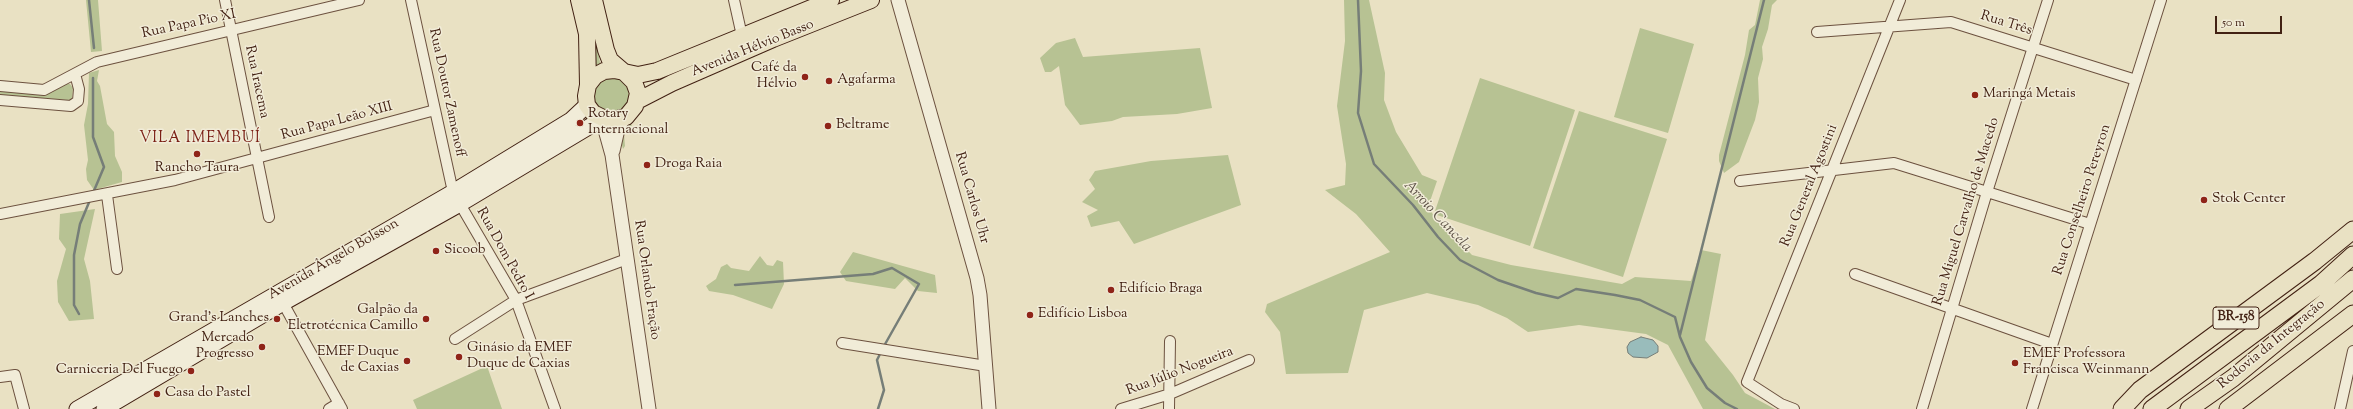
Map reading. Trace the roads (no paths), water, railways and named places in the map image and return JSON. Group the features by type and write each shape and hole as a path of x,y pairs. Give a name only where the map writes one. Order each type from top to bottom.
{"highway":[{"name":"BR-158","path":"2122,409 2140,390 2315,261 2353,230"},
{"name":"Rodovia da Integração","path":"2152,409 2321,284 2353,255"},
{"name":"Rodovia da Integração","path":"2189,409 2233,378 2353,280"},
{"path":"2228,409 2353,314"}],"main road":[{"path":"579,0 587,34 587,105 593,113 602,119 616,121 626,117 637,101 638,94 634,82 610,60 606,50 594,0"},
{"name":"Avenida Hélvio Basso","path":"637,101 672,83 774,39 871,0"},
{"name":"Avenida Hélvio Basso","path":"624,72 644,74 657,71 822,2"},
{"path":"588,85 595,76 604,71 624,72"},
{"name":"Avenida Ângelo Bolsson","path":"104,409 283,304 456,198 571,120 587,105"},
{"name":"Avenida Ângelo Bolsson","path":"77,409 456,198 602,119"}],"street":[{"name":"Rua Iracema","path":"225,0 269,217"},
{"name":"Rua Papa Pio XI","path":"0,86 44,90 97,62 145,49 231,31 359,0"},
{"name":"Rua Doutor Zamenoff","path":"412,0 435,110 456,198"},
{"path":"734,0 742,36"},
{"name":"Rua Carlos Uhr","path":"898,0 977,278 980,295 989,409"},
{"name":"Rua General Agostini","path":"1794,409 1781,404 1747,382 1900,0"},
{"name":"Rua Miguel Carvalho de Macedo","path":"1922,409 1987,192 2048,0"},
{"name":"Rua Conselheiro Pereyron","path":"2032,409 2161,0"},
{"name":"Rua Três","path":"1817,32 1951,22 2136,80"},
{"path":"0,100 72,106 78,101 79,89 75,74"},
{"name":"Rua Papa Leão XIII","path":"0,214 107,195 175,180 435,110"},
{"name":"Rua Orlando Fração","path":"612,155 619,125 626,117"},
{"name":"Rua Orlando Fração","path":"602,119 612,155 649,409"},
{"path":"1740,181 1832,169 1894,163 2090,224"},
{"path":"107,195 117,270"},
{"name":"Rua Dom Pedro I","path":"456,198 516,300 555,409"},
{"path":"454,339 516,300 627,259"},
{"path":"1855,274 2052,344"},
{"path":"283,304 340,406 329,409"},
{"path":"1169,409 1170,341"},
{"path":"842,343 986,366"},
{"path":"2340,409 2353,351"},
{"name":"Rua Júlio Nogueira","path":"1121,409 1170,394 1249,360"},
{"path":"0,377 14,375 24,409"}],"water":[{"path":"1641,337 1653,340 1658,346 1658,352 1647,358 1633,357 1628,353 1627,347 1630,342"}],"waterway":[{"path":"89,0 94,48"},
{"name":"Arroio Cancela","path":"1358,0 1361,71 1358,113 1374,164 1413,205 1438,237 1460,260 1498,280 1536,293 1558,298 1576,289 1615,295 1640,300 1675,317 1680,337 1691,362 1707,388 1725,403 1737,409"},
{"path":"1680,335 1764,0"},
{"path":"93,78 93,137 104,167 93,193"},
{"path":"79,314 74,305 74,255 80,224 90,200"},
{"path":"735,285 873,274 892,268 919,284 884,346"},
{"path":"878,409 884,390 877,360 881,352"}],"place":[{"name":"Café da Hélvio","path":"805,77"},
{"name":"Agafarma","path":"829,81"},
{"name":"Maringá Metais","path":"1975,95"},
{"name":"Rotary Internacional","path":"580,123"},
{"name":"Beltrame","path":"828,126"},
{"name":"Rancho Taura","path":"197,154"},
{"name":"Droga Raia","path":"647,165"},
{"name":"Stok Center","path":"2204,200"},
{"name":"Sicoob","path":"436,251"},
{"name":"Edifício Braga","path":"1111,290"},
{"name":"Edifício Lisboa","path":"1030,315"},
{"name":"Grand's Lanches","path":"277,319"},
{"name":"Galpão da Eletrotécnica Camillo","path":"426,319"},
{"name":"Mercado Progresso","path":"262,347"},
{"name":"Ginásio da EMEF Duque de Caxias","path":"459,357"},
{"name":"EMEF Duque de Caxias","path":"407,361"},
{"name":"EMEF Professora Francisca Weinmann","path":"2015,363"},
{"name":"Carniceria Del Fuego","path":"191,371"},
{"name":"Casa do Pastel","path":"157,394"}],"district":[{"name":"VILA IMEMBUÍ","path":"200,139"}]}
